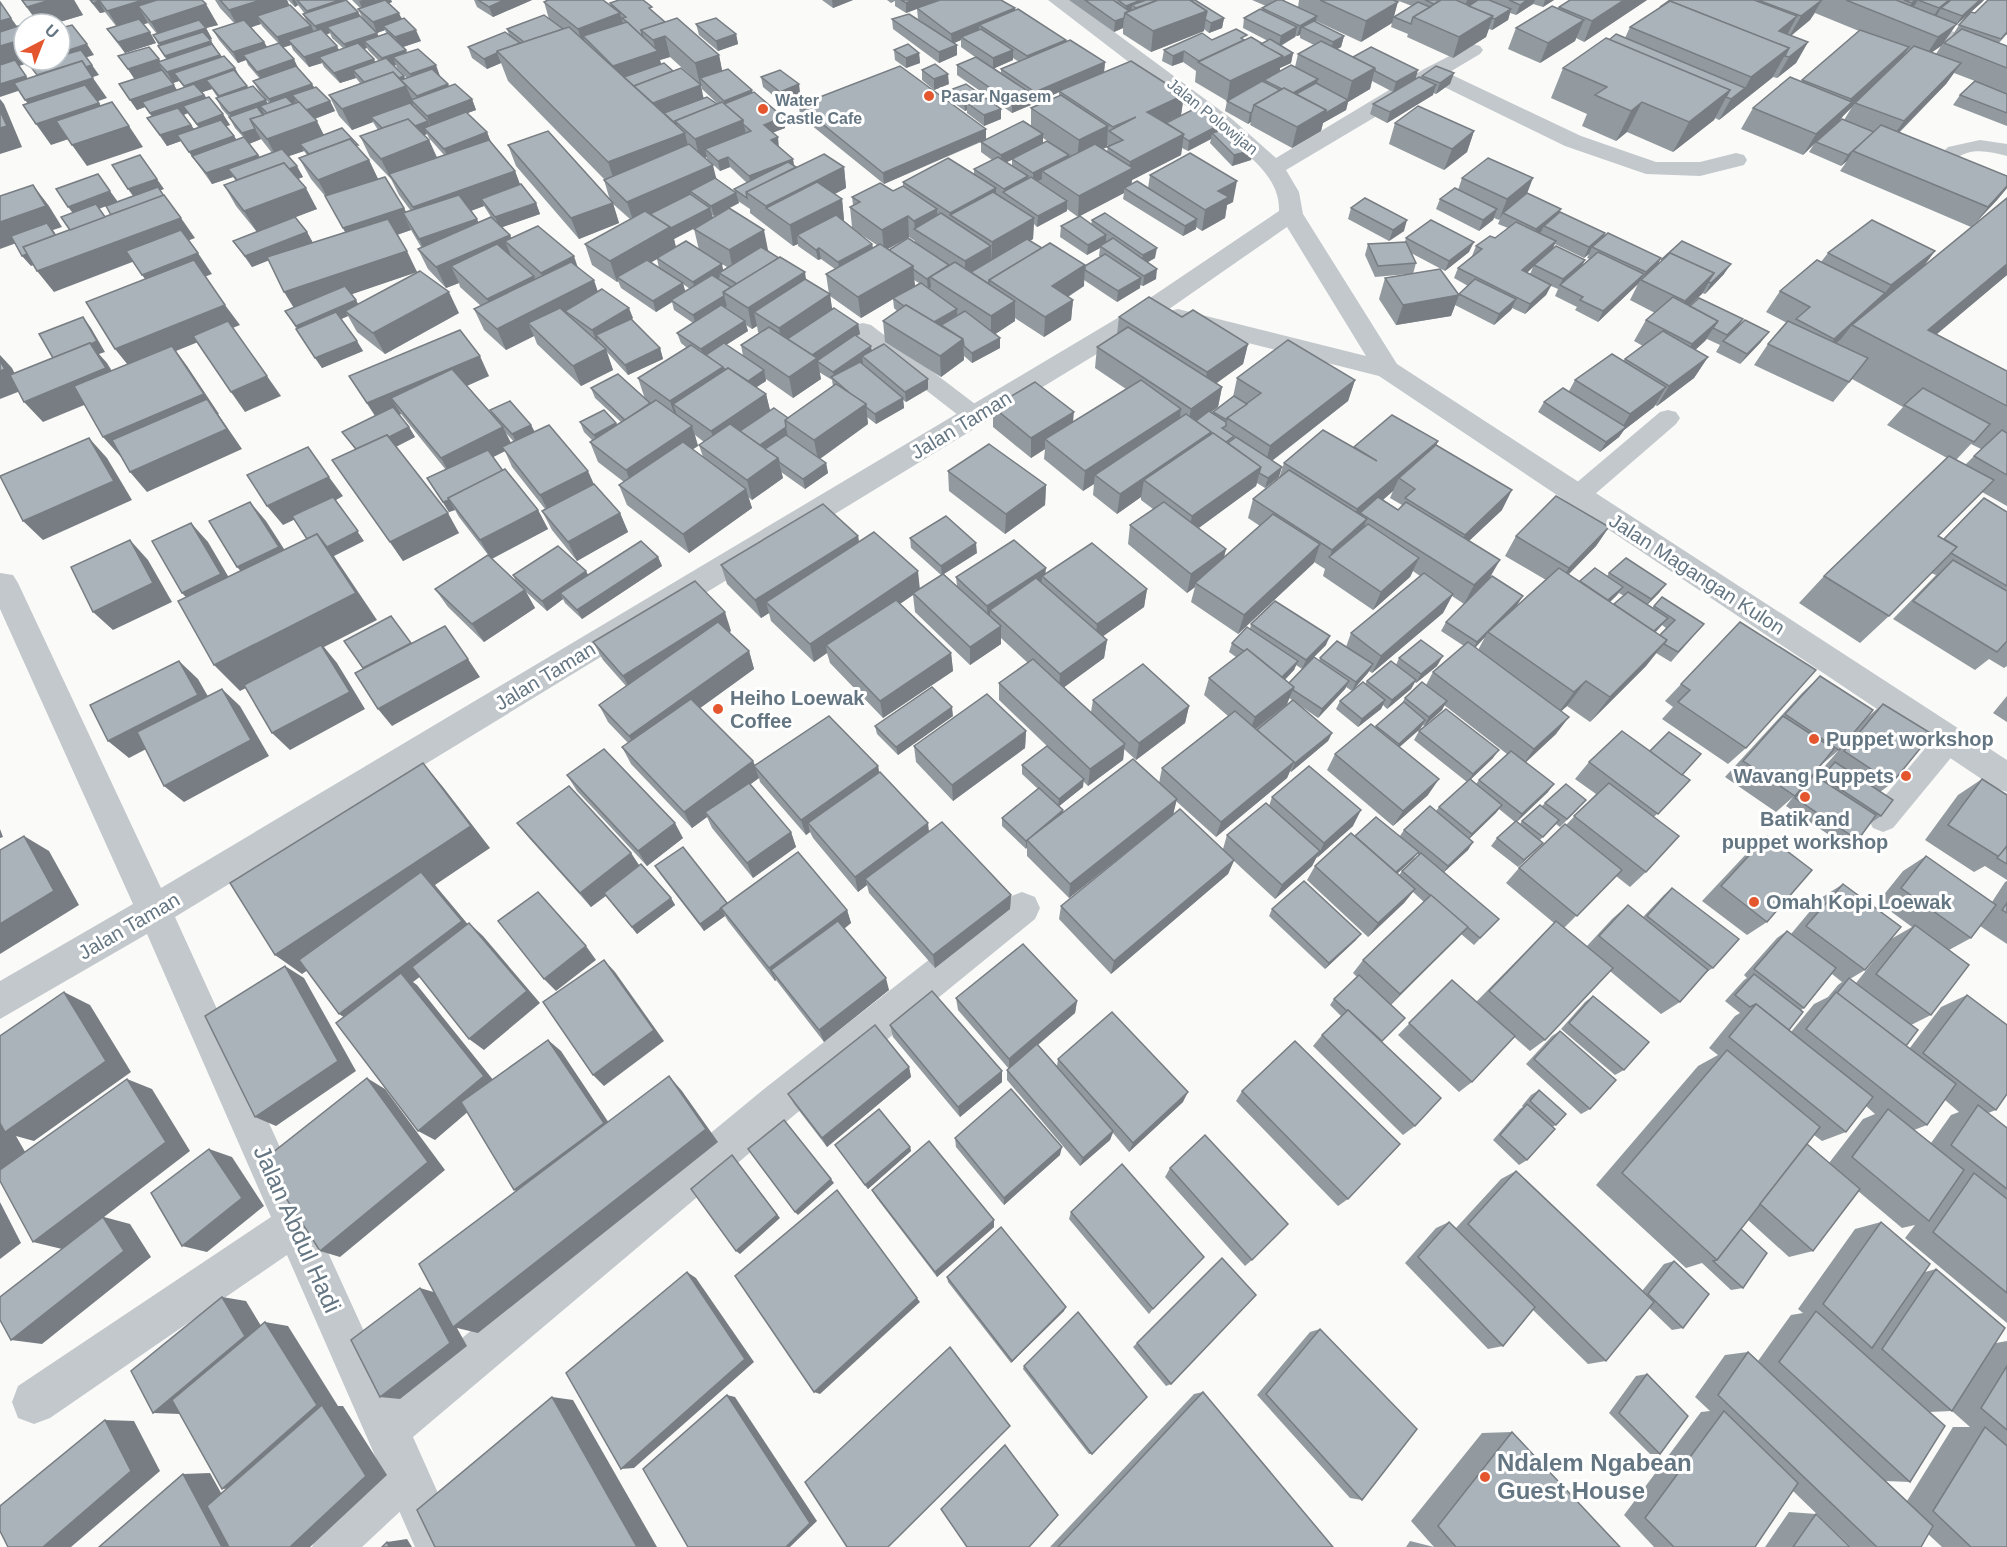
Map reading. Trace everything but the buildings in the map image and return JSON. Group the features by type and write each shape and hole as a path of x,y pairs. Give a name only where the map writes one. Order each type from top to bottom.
{"street":[{"name":"Jalan Polowijan","path":"1058,0 1150,66 1237,134 1273,169 1293,202 1291,214"},
{"path":"1860,0 2007,61"},
{"path":"1273,169 1473,50"},
{"path":"1431,73 1573,141 1654,169 1700,169 1736,160"},
{"path":"1150,310 1291,214"},
{"name":"Jalan Magangan Kulon","path":"1291,214 1388,370"},
{"name":"Jalan Magangan Kulon","path":"1150,310 1388,370 2007,778"},
{"name":"Jalan Taman","path":"0,1001 154,911 1150,310"},
{"name":"Jalan Abdul Hadi","path":"1,581 154,911 440,1547"},
{"path":"386,1430 778,1103 1022,908"},
{"path":"34,1402 295,1225"}],"lane":[{"path":"1941,163 1947,154 1963,147 1984,144 2007,150"},
{"path":"863,330 975,416"},
{"path":"1578,495 1668,418"},
{"path":"1883,819 1949,740"},
{"path":"332,1547 408,1477"}],"place":[{"name":"Pasar Ngasem","path":"929,96"},
{"name":"Water Castle Cafe","path":"763,109"},
{"name":"Heiho Loewak Coffee","path":"718,709"},
{"name":"Puppet workshop","path":"1814,739"},
{"name":"Wavang Puppets","path":"1906,776"},
{"name":"Batik and puppet workshop","path":"1805,797"},
{"name":"Omah Kopi Loewak","path":"1754,902"},
{"name":"Ndalem Ngabean Guest House","path":"1485,1477"}]}
